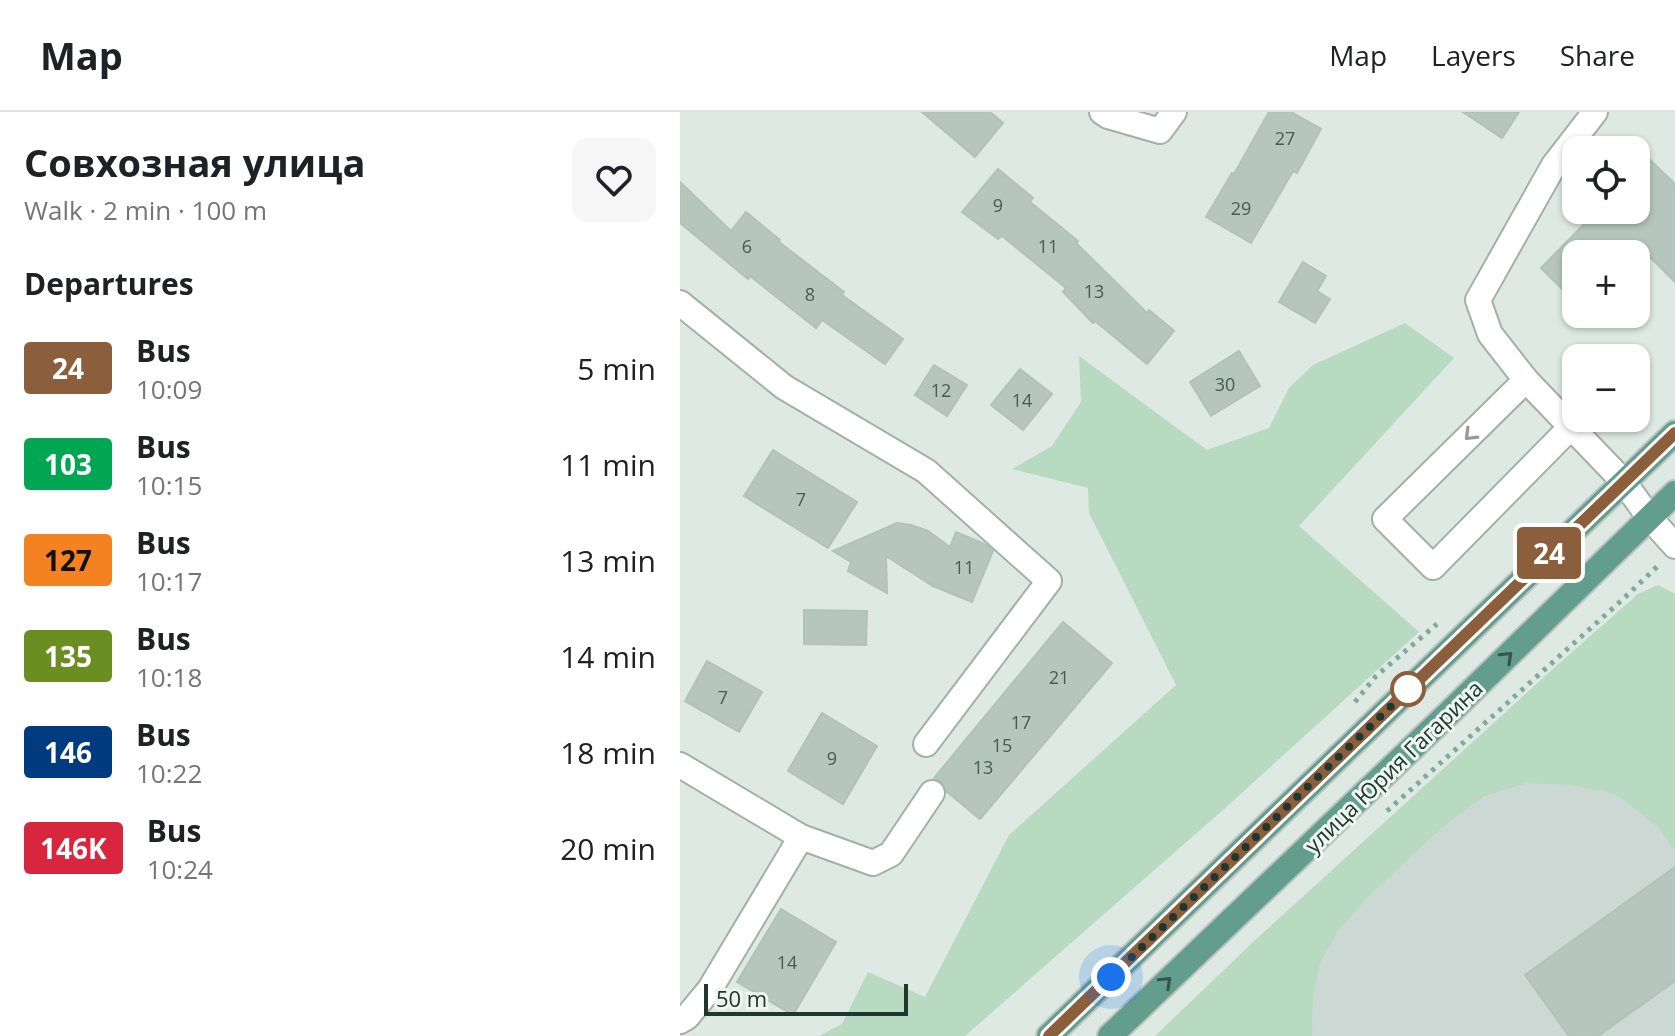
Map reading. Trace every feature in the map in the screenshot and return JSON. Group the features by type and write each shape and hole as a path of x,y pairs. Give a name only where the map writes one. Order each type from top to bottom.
{"main road":[{"name":"улица Юрия Гагарина","path":"1049,1036 1675,433"},
{"name":"улица Юрия Гагарина","path":"1110,1036 1675,493"}],"street":[{"path":"1102,112 1108,116 1167,122"},
{"path":"1562,418 1526,380 1490,334 1478,300 1554,165 1595,112"},
{"path":"680,303 784,387 926,471 1049,581 926,744"},
{"path":"1526,380 1385,519 1433,567 1566,432"},
{"path":"1576,432 1623,481 1670,553"},
{"path":"680,765 801,837 873,863 891,854 932,793"},
{"path":"680,1021 710,989 801,837"}],"path":[{"path":"1385,812 1622,600 1670,553"}],"shaded area":[{"path":"1654,622 1675,652 1675,1036 1223,1036"}],"green space":[{"path":"1405,323 1454,358 1299,526 1419,632 1223,810 965,1036 819,1036 842,1024 868,972 925,997 1009,835 1176,685 1089,513 1088,488 1012,469 1052,446 1081,402 1079,356 1207,450 1269,428 1289,388 1313,365"},
{"path":"1658,585 1675,594 1675,851 1658,827 1616,794 1572,785 1527,783 1484,796 1446,824 1410,857 1337,932 1320,963 1313,994 1312,1036 1155,1036 1253,942 1554,668 1638,594"}],"building":[{"path":"922,112 990,112 1003,123 975,157"},
{"path":"1269,112 1291,112 1321,129 1297,173 1293,171 1251,243 1206,217"},
{"path":"1463,112 1519,112 1502,138"},
{"path":"1650,160 1675,184 1675,282 1650,257 1650,240 1569,240 1584,224 1650,224"},
{"path":"998,169 1033,198 1030,202 1078,241 1076,243 1147,313 1149,310 1174,331 1147,364 1095,321 1093,323 1063,292 1066,288 1002,236 998,239 962,212"},
{"path":"680,182 731,231 746,212 844,292 842,295 903,339 885,364 822,320 816,328 750,276 748,279 680,223"},
{"path":"1562,247 1562,289 1541,268"},
{"path":"1303,262 1326,276 1317,291 1330,299 1315,323 1279,302"},
{"path":"1239,351 1260,386 1211,416 1190,382"},
{"path":"934,365 967,385 947,416 915,395"},
{"path":"1020,369 1052,394 1023,430 991,405"},
{"path":"773,450 857,502 828,548 744,496"},
{"path":"897,523 928,531 950,547 956,532 985,544 993,551 972,602 933,586 886,556 887,593 848,571 851,562 833,551"},
{"path":"804,610 867,611 866,645 804,644"},
{"path":"1063,622 1112,663 980,819 946,791 941,781 934,778"},
{"path":"707,661 762,692 739,732 685,701"},
{"path":"822,713 877,746 843,804 788,771"},
{"path":"1675,867 1675,981 1598,1036 1569,1036 1525,975"},
{"path":"781,909 836,942 793,1015 737,982"}],"bus line":[{"name":"24","path":"1049,1036 1675,433"}],"route":[{"path":"1111,977 1408,689"}]}
